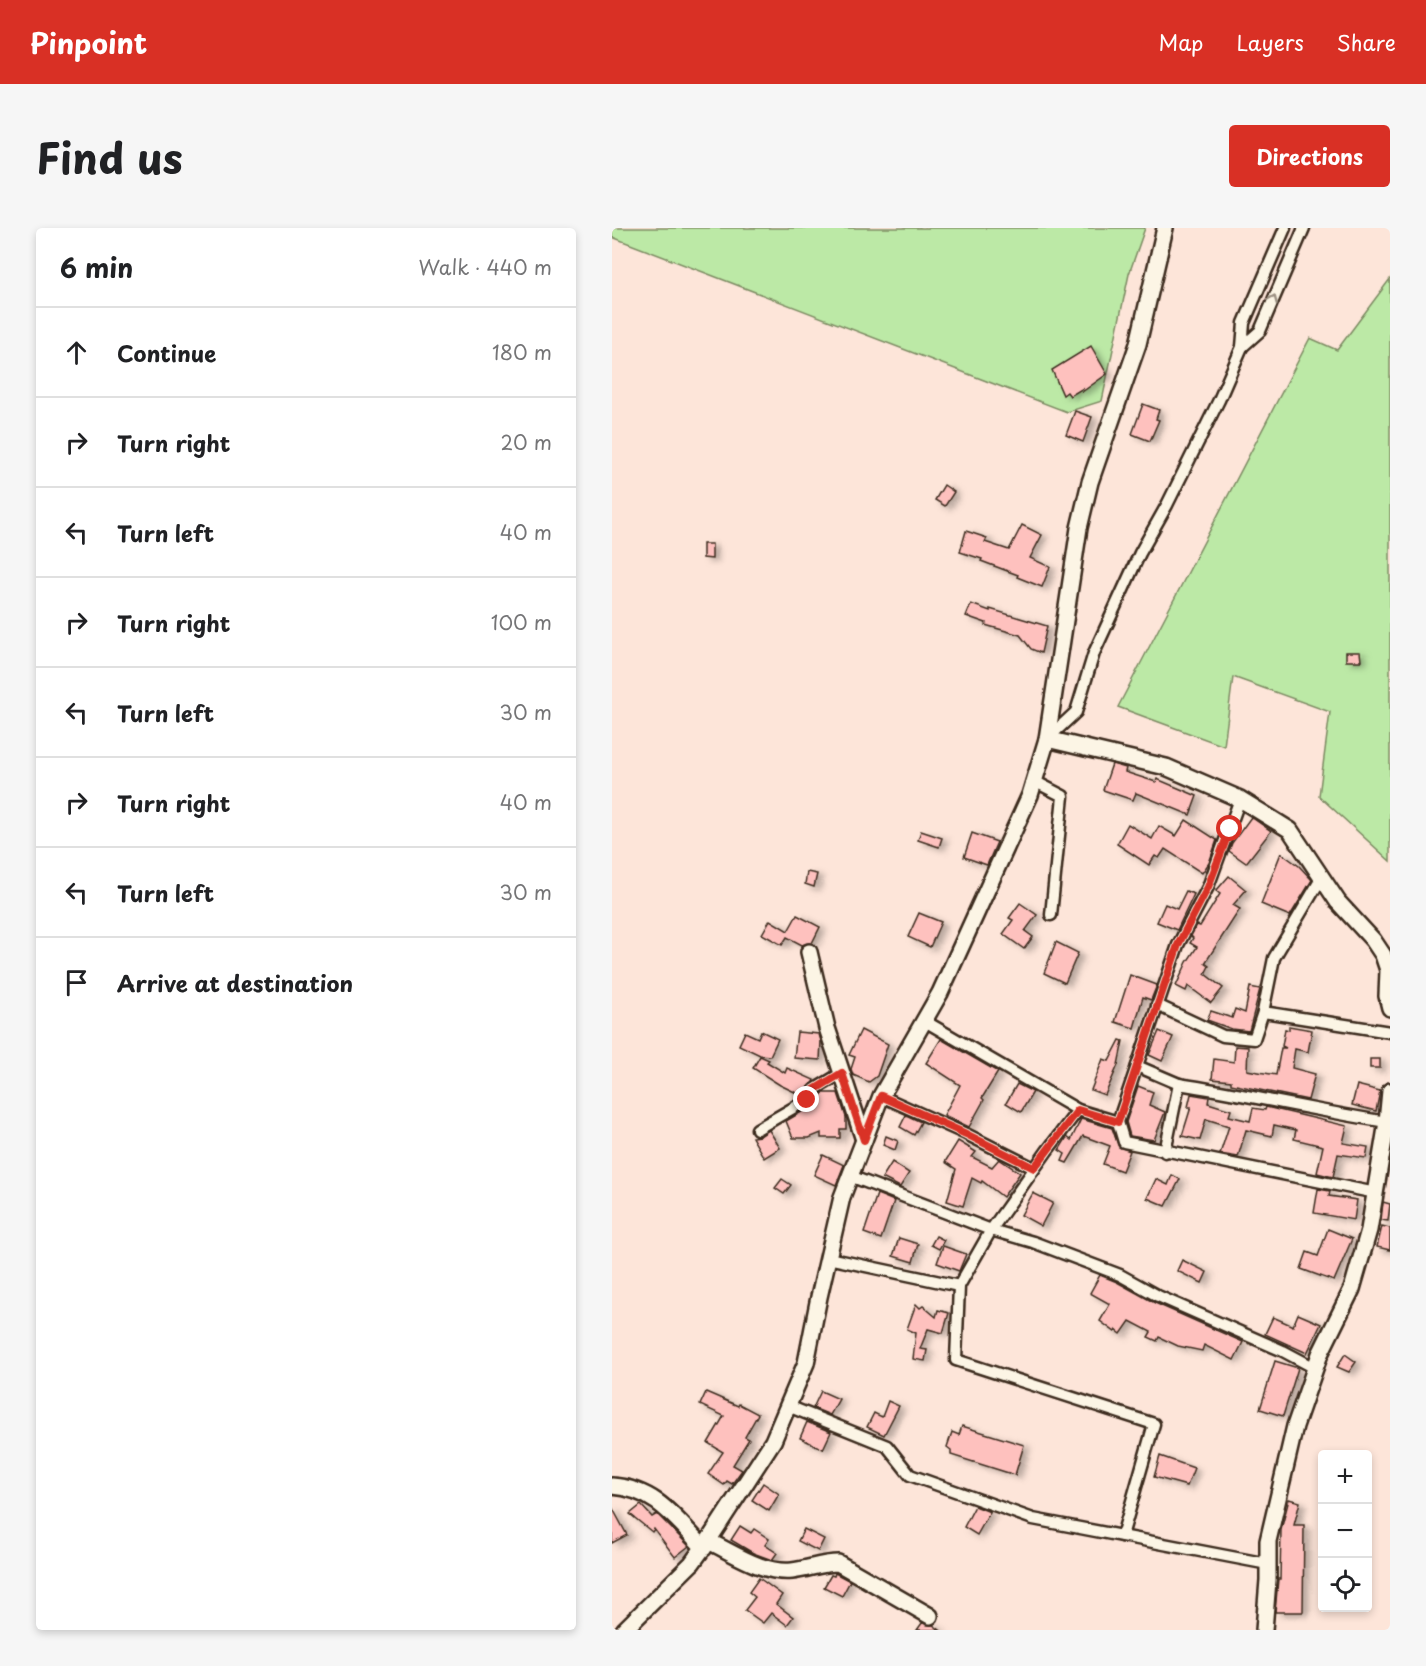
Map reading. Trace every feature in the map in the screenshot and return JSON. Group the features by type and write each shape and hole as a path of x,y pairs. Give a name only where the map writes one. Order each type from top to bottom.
{"street":[{"path":"624,1630 692,1563 773,1441 806,1363 842,1197 881,1096 940,993 989,889 1034,781 1047,739 1079,528 1090,482 1138,344 1166,228"},
{"path":"1047,739 1076,712 1094,653 1135,563 1167,505 1219,400 1242,347 1244,322 1285,228"},
{"path":"1242,347 1260,331 1304,228"},
{"path":"1047,739 1166,767 1240,799 1290,830 1338,902 1373,940 1383,956 1388,970 1390,1008"},
{"path":"1034,781 1063,796 1052,915"},
{"path":"1240,799 1208,887 1178,945 1157,1005 1118,1122 1124,1142 1376,1193"},
{"path":"1157,1005 1223,1036 1254,1039 1263,1012 1274,958 1322,877"},
{"path":"809,952 826,1028 864,1140"},
{"path":"1263,1012 1390,1032"},
{"path":"923,1020 1078,1110 1118,1122"},
{"path":"1137,1066 1179,1084 1246,1094 1316,1110 1387,1122"},
{"path":"757,1129 807,1100 814,1090 842,1073"},
{"path":"1166,1152 1179,1084"},
{"path":"1264,1630 1268,1541 1295,1426 1320,1354 1352,1289 1369,1230 1390,1091"},
{"path":"881,1096 966,1134 1034,1168"},
{"path":"1078,1110 991,1230 959,1286 956,1360 1154,1424 1122,1536"},
{"path":"850,1176 991,1230 1033,1242 1120,1275 1158,1296 1283,1351 1315,1368"},
{"path":"828,1258 959,1286"},
{"path":"788,1406 886,1446 910,1474 1033,1519 1268,1564"},
{"path":"612,1486 629,1487 660,1502 706,1544 763,1568 790,1571 827,1563 838,1563 930,1616"}],"green space":[{"path":"612,228 1145,228 1129,274 1102,401 1067,412 612,237"},
{"path":"1390,279 1390,861 1319,796 1330,712 1233,677 1224,746 1118,707 1310,338 1337,350"}],"building":[{"path":"1091,346 1107,374 1082,392 1083,388 1070,396 1067,392 1063,395 1052,370"},
{"path":"1143,404 1159,410 1156,419 1159,420 1150,441 1132,434"},
{"path":"1075,411 1092,417 1083,442 1066,435"},
{"path":"944,485 954,492 945,506 935,500"},
{"path":"1022,525 1042,535 1030,558 1050,567 1042,587 981,561 982,559 960,552 966,531 987,538 985,542 1009,550"},
{"path":"703,544 712,544 712,559 703,558"},
{"path":"971,604 1047,626 1041,653 1031,649 1020,635 985,625 986,623 966,616"},
{"path":"1346,652 1360,652 1361,661 1346,661"},
{"path":"1112,764 1126,768 1125,772 1156,782 1157,779 1197,796 1190,815 1136,793 1133,800 1103,790"},
{"path":"1251,817 1271,831 1246,863 1229,851 1232,843"},
{"path":"1186,820 1217,840 1209,863 1202,873 1165,849 1159,858 1155,856 1149,865 1117,844 1128,824 1152,839 1159,826 1176,836"},
{"path":"921,831 942,838 939,847 918,840"},
{"path":"972,833 997,842 987,865 964,857"},
{"path":"1281,853 1299,866 1312,880 1290,916 1261,904"},
{"path":"807,872 817,874 814,887 805,884"},
{"path":"1229,876 1246,890 1233,905 1240,909 1205,963 1209,966 1205,974 1223,988 1211,1003 1188,986 1186,991 1176,986 1197,947 1190,943 1193,938 1191,936 1220,894 1216,891"},
{"path":"1186,891 1194,894 1177,930 1157,922 1165,904 1177,909"},
{"path":"1020,903 1037,915 1025,931 1033,937 1024,949 1003,934 1013,920 1009,918"},
{"path":"919,913 941,922 930,947 908,937"},
{"path":"797,915 820,927 812,943 802,945 787,937 782,945 762,934 770,920 788,931"},
{"path":"1056,942 1078,953 1065,983 1044,973"},
{"path":"1130,975 1157,985 1151,1000 1143,997 1134,1028 1115,1022"},
{"path":"1250,987 1260,989 1249,1031 1232,1029 1207,1020 1211,1011 1232,1018 1235,1009 1245,1013"},
{"path":"1289,1026 1312,1030 1308,1052 1295,1049 1292,1068 1315,1074 1308,1100 1231,1084 1231,1081 1212,1079 1214,1059 1234,1062 1235,1046 1248,1047 1247,1070 1276,1075 1281,1048 1286,1048 1282,1046 1285,1029 1289,1030"},
{"path":"861,1030 888,1044 877,1076 869,1082 853,1075 851,1069 855,1057 849,1055"},
{"path":"761,1031 778,1039 770,1056 760,1055 739,1045 745,1032 758,1038"},
{"path":"1159,1031 1173,1037 1162,1061 1149,1055"},
{"path":"797,1032 819,1034 820,1060 794,1058"},
{"path":"941,1039 998,1072 982,1098 984,1100 969,1127 944,1115 960,1085 926,1063"},
{"path":"1120,1040 1123,1041 1118,1065 1105,1095 1091,1090 1103,1059 1109,1061"},
{"path":"760,1056 785,1073 787,1068 814,1080 801,1095 753,1068"},
{"path":"1370,1059 1380,1059 1380,1068 1370,1068"},
{"path":"1017,1084 1033,1092 1021,1112 1006,1103"},
{"path":"1357,1085 1380,1091 1376,1111 1352,1105"},
{"path":"1138,1086 1153,1092 1149,1105 1165,1112 1154,1140 1130,1136 1126,1122"},
{"path":"823,1093 838,1093 846,1117 846,1129 840,1129 840,1138 821,1138 821,1133 809,1138 793,1138 786,1121 819,1102 816,1101"},
{"path":"1191,1094 1209,1097 1208,1103 1231,1110 1229,1116 1250,1121 1253,1108 1265,1110 1266,1107 1347,1126 1343,1143 1368,1147 1366,1158 1338,1154 1333,1177 1317,1173 1323,1146 1294,1139 1296,1130 1274,1125 1272,1136 1246,1130 1238,1157 1220,1154 1229,1126 1206,1119 1200,1140 1182,1136 1191,1107 1188,1107"},
{"path":"906,1115 921,1122 914,1135 900,1127"},
{"path":"1081,1119 1112,1128 1119,1147 1130,1151 1122,1171 1103,1164 1110,1146 1083,1136 1067,1163 1062,1161 1065,1154 1059,1150 1067,1137 1071,1140"},
{"path":"769,1130 780,1148 764,1158 752,1137 760,1136"},
{"path":"886,1136 898,1141 895,1150 883,1145"},
{"path":"958,1141 976,1152 972,1157 992,1167 999,1159 1020,1173 1003,1197 982,1181 981,1183 972,1178 963,1206 947,1201 956,1169 945,1162"},
{"path":"823,1155 844,1165 836,1185 814,1175"},
{"path":"892,1162 909,1173 900,1187 882,1178"},
{"path":"1172,1175 1180,1179 1166,1206 1147,1198 1156,1179 1168,1185"},
{"path":"782,1179 791,1185 784,1194 775,1188"},
{"path":"1318,1189 1330,1191 1329,1196 1357,1200 1354,1220 1314,1213"},
{"path":"1033,1193 1053,1203 1041,1226 1021,1215"},
{"path":"877,1194 894,1201 881,1239 864,1233"},
{"path":"1383,1202 1390,1204 1388,1221 1381,1220"},
{"path":"1382,1226 1390,1228 1390,1250 1377,1247"},
{"path":"1328,1229 1352,1239 1334,1281 1301,1269 1307,1252 1318,1256"},
{"path":"936,1236 944,1240 939,1249 931,1245"},
{"path":"899,1238 918,1244 913,1262 893,1256"},
{"path":"943,1246 966,1254 959,1271 937,1263"},
{"path":"1182,1260 1207,1272 1202,1283 1177,1271"},
{"path":"1100,1275 1155,1303 1243,1342 1234,1360 1204,1345 1202,1351 1178,1346 1159,1337 1157,1341 1148,1337 1151,1332 1130,1321 1121,1334 1116,1330 1115,1332 1100,1321 1110,1304 1090,1293"},
{"path":"916,1304 920,1308 923,1306 936,1317 938,1310 949,1313 943,1333 928,1329 920,1349 927,1350 925,1361 913,1359 916,1333 907,1329"},
{"path":"1298,1314 1321,1324 1307,1353 1265,1334 1273,1317 1293,1326"},
{"path":"1345,1354 1356,1362 1349,1372 1337,1367"},
{"path":"1275,1361 1298,1368 1283,1416 1260,1409"},
{"path":"821,1391 839,1399 830,1415 813,1408"},
{"path":"706,1392 738,1406 739,1404 758,1414 745,1437 749,1439 733,1465 742,1470 732,1484 727,1481 724,1485 708,1474 723,1452 708,1443 724,1416 700,1405"},
{"path":"888,1401 899,1406 884,1435 867,1427 874,1413 882,1417"},
{"path":"807,1422 831,1432 823,1449 800,1438"},
{"path":"962,1426 1024,1445 1015,1475 951,1455 951,1450 947,1447 952,1432 959,1435"},
{"path":"1160,1456 1194,1468 1187,1486 1154,1477"},
{"path":"763,1483 779,1494 769,1511 752,1500"},
{"path":"1289,1499 1300,1502 1294,1525 1304,1525 1303,1612 1275,1612 1278,1579 1280,1579 1281,1530"},
{"path":"641,1505 652,1517 657,1514 689,1546 675,1557 654,1529 652,1532 630,1514"},
{"path":"975,1506 990,1512 977,1535 964,1527"},
{"path":"612,1507 627,1535 612,1543"},
{"path":"740,1526 751,1533 754,1529 769,1539 765,1545 777,1553 772,1560 753,1553 731,1540"},
{"path":"804,1529 824,1539 818,1551 798,1541"},
{"path":"835,1573 850,1581 842,1596 824,1587 831,1575 834,1576"},
{"path":"759,1578 782,1595 776,1604 793,1617 787,1625 771,1613 763,1623 745,1610 755,1597 749,1592"},
{"path":"922,1623 933,1625 940,1630 917,1630"}],"route":[{"path":"807,1100 814,1090 842,1073 864,1140 881,1096 966,1134 1034,1168 1078,1110 1118,1122 1178,945 1208,887 1230,829"}]}
